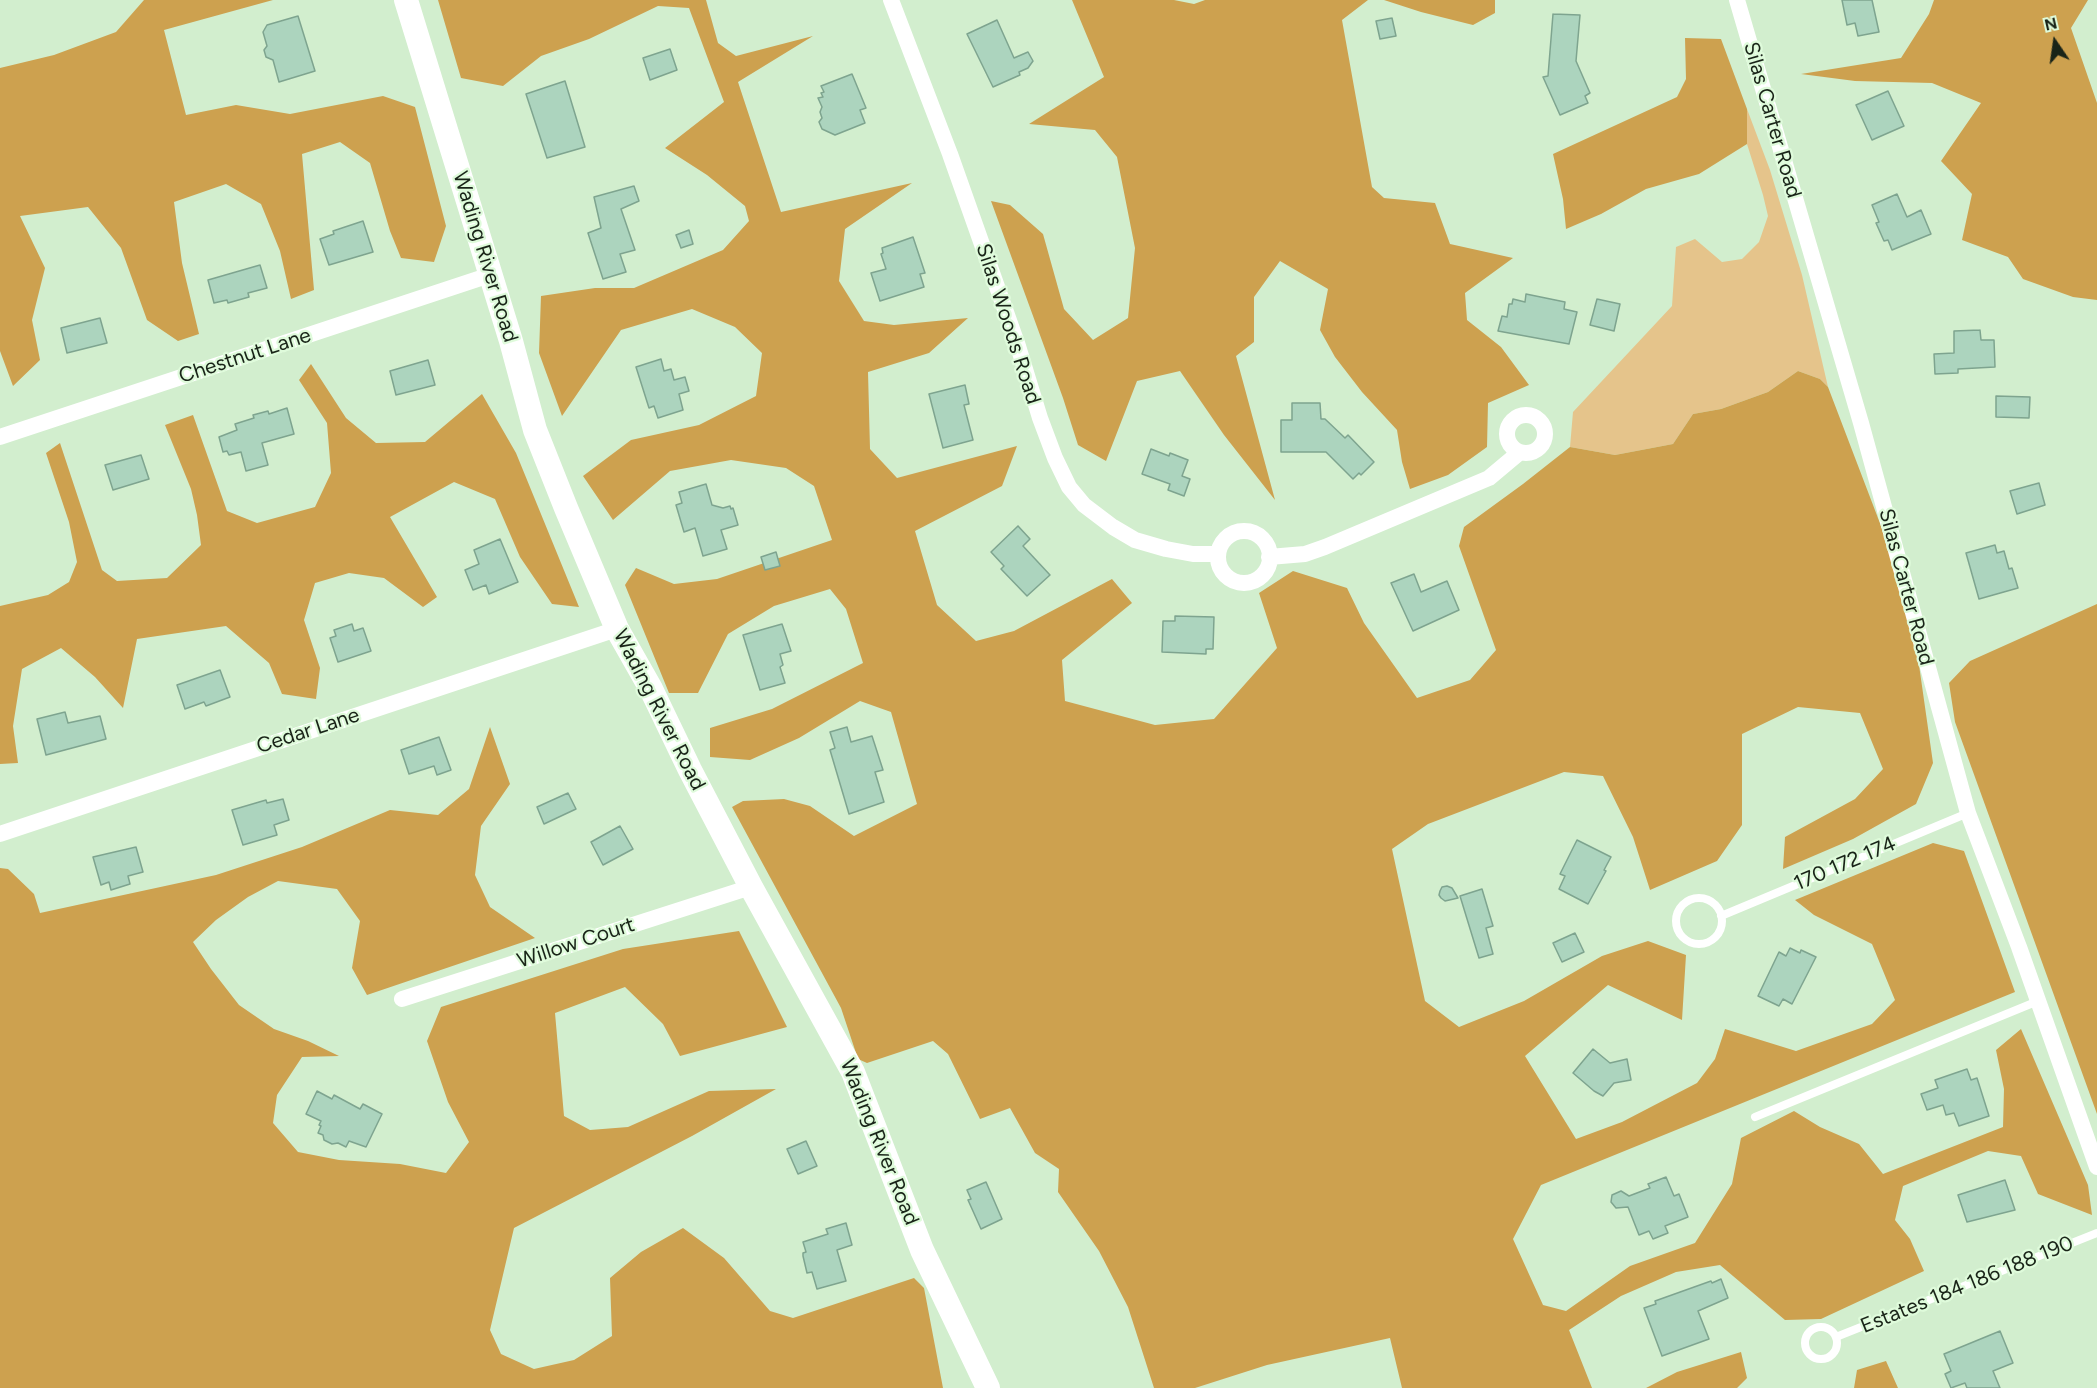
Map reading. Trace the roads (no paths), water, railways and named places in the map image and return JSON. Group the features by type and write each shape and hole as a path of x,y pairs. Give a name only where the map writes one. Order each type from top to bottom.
{"main road":[{"name":"Wading River Road","path":"406,0 511,341 535,430 616,629 651,689 690,770 751,886 853,1072 922,1250 988,1388"}],"street":[{"name":"Silas Woods Road","path":"891,0 954,166 1018,346 1040,418 1069,487 1084,505 1135,540 1184,552 1218,554"},
{"name":"Silas Carter Road","path":"1737,0 1861,423 1968,813 2097,1167"},
{"name":"Chestnut Lane","path":"0,437 490,275"},
{"path":"1269,557 1305,554 1325,547 1488,478 1520,452"},
{"path":"1247,531 1262,539 1267,546 1269,557 1266,571 1260,577 1244,583 1235,582 1222,571 1218,554 1220,546 1231,534 1247,531"},
{"name":"Cedar Lane","path":"0,834 616,629"},
{"name":"Willow Court","path":"402,999 751,886"}],"lane":[{"name":"170 172 174","path":"1721,916 1968,813"},
{"path":"1693,899 1707,900 1714,904 1721,916 1720,931 1709,942 1694,943 1681,935 1677,928 1681,907 1693,899"},
{"path":"1755,1117 2038,1000"},
{"name":"Estates 184 186 188 190","path":"1836,1337 2097,1233"}]}
